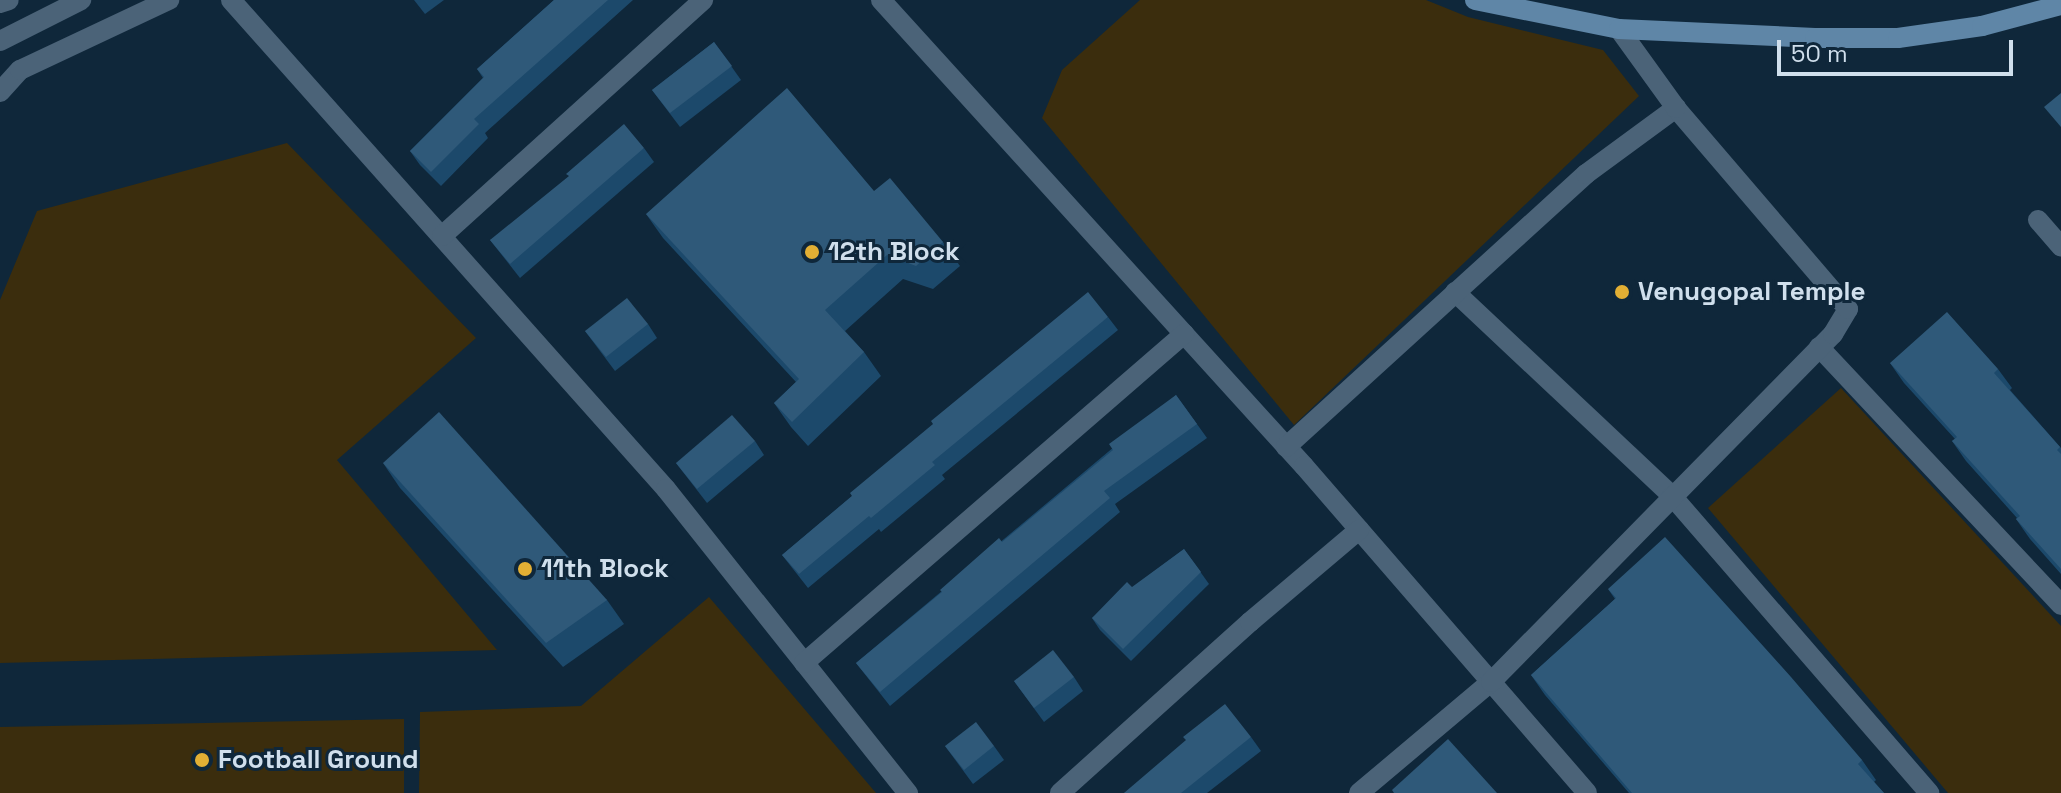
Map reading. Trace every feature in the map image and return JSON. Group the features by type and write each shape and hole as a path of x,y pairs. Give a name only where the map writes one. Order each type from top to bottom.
{"main road":[{"path":"1475,0 1619,29 1815,38 1898,38 1982,26 2026,7 2061,5"}],"street":[{"path":"0,3 9,0"},
{"path":"0,41 81,0"},
{"path":"0,92 20,70 169,0"},
{"path":"231,0 666,489 908,793"},
{"path":"442,236 703,0"},
{"path":"881,0 1286,447 1587,793"},
{"path":"1359,793 1491,682 1833,334 1848,309 1676,108 1619,29"},
{"path":"1286,447 1586,174 1676,108"},
{"path":"2038,220 2061,246"},
{"path":"1455,292 1672,496 1929,793"},
{"path":"804,663 1184,334"},
{"path":"1819,347 2061,605"},
{"path":"1060,793 1238,632 1359,530"}],"shaded area":[{"path":"1140,0 1426,0 1468,17 1603,50 1639,96 1294,425 1042,118 1062,70"},
{"path":"287,143 476,338 337,460 497,650 0,663 0,300 37,211"},
{"path":"1841,388 2061,626 2061,793 1948,793 1708,508"},
{"path":"709,597 876,793 419,793 420,712 581,706"},
{"name":"Football Ground","path":"404,719 404,793 0,793 0,727"}],"building":[{"path":"554,0 608,0 474,119 479,124 431,172 410,151 484,77 477,69"},
{"path":"714,42 732,66 670,113 652,90"},
{"name":"12th Block","path":"787,88 874,191 890,178 943,242 916,266 887,255 825,310 864,352 792,422 774,403 799,379 646,214"},
{"path":"2061,93 2061,127 2044,107"},
{"path":"624,124 644,148 510,264 490,240 569,176 566,174"},
{"path":"1088,292 1108,317 932,462 935,465 799,574 782,555 933,424 931,421"},
{"path":"627,298 648,324 606,357 585,331"},
{"path":"1947,312 1998,369 1994,373 2060,447 2057,450 2061,454 2061,569 2016,519 2020,516 1952,441 1957,437 1890,363"},
{"path":"1176,395 1197,424 1104,491 1110,498 880,692 856,663 942,592 940,590 999,538 1002,542 1113,450 1109,444"},
{"name":"11th Block","path":"439,412 607,600 546,643 383,463"},
{"path":"732,415 755,441 697,489 676,463"},
{"path":"1665,537 1791,677 1862,760 1858,764 1884,793 1632,793 1531,675 1616,598 1608,589"},
{"path":"1184,549 1201,572 1123,649 1092,618 1127,582 1132,587"},
{"path":"1053,650 1074,677 1034,708 1014,681"},
{"path":"1225,704 1251,737 1181,793 1124,793 1186,740 1183,737"},
{"path":"976,722 994,746 964,770 945,746"},
{"path":"1448,739 1497,793 1394,793 1392,790"}],"place":[{"name":"12th Block","path":"812,252"},
{"name":"Venugopal Temple","path":"1622,292"},
{"name":"11th Block","path":"525,569"},
{"name":"Football Ground","path":"202,760"}]}
